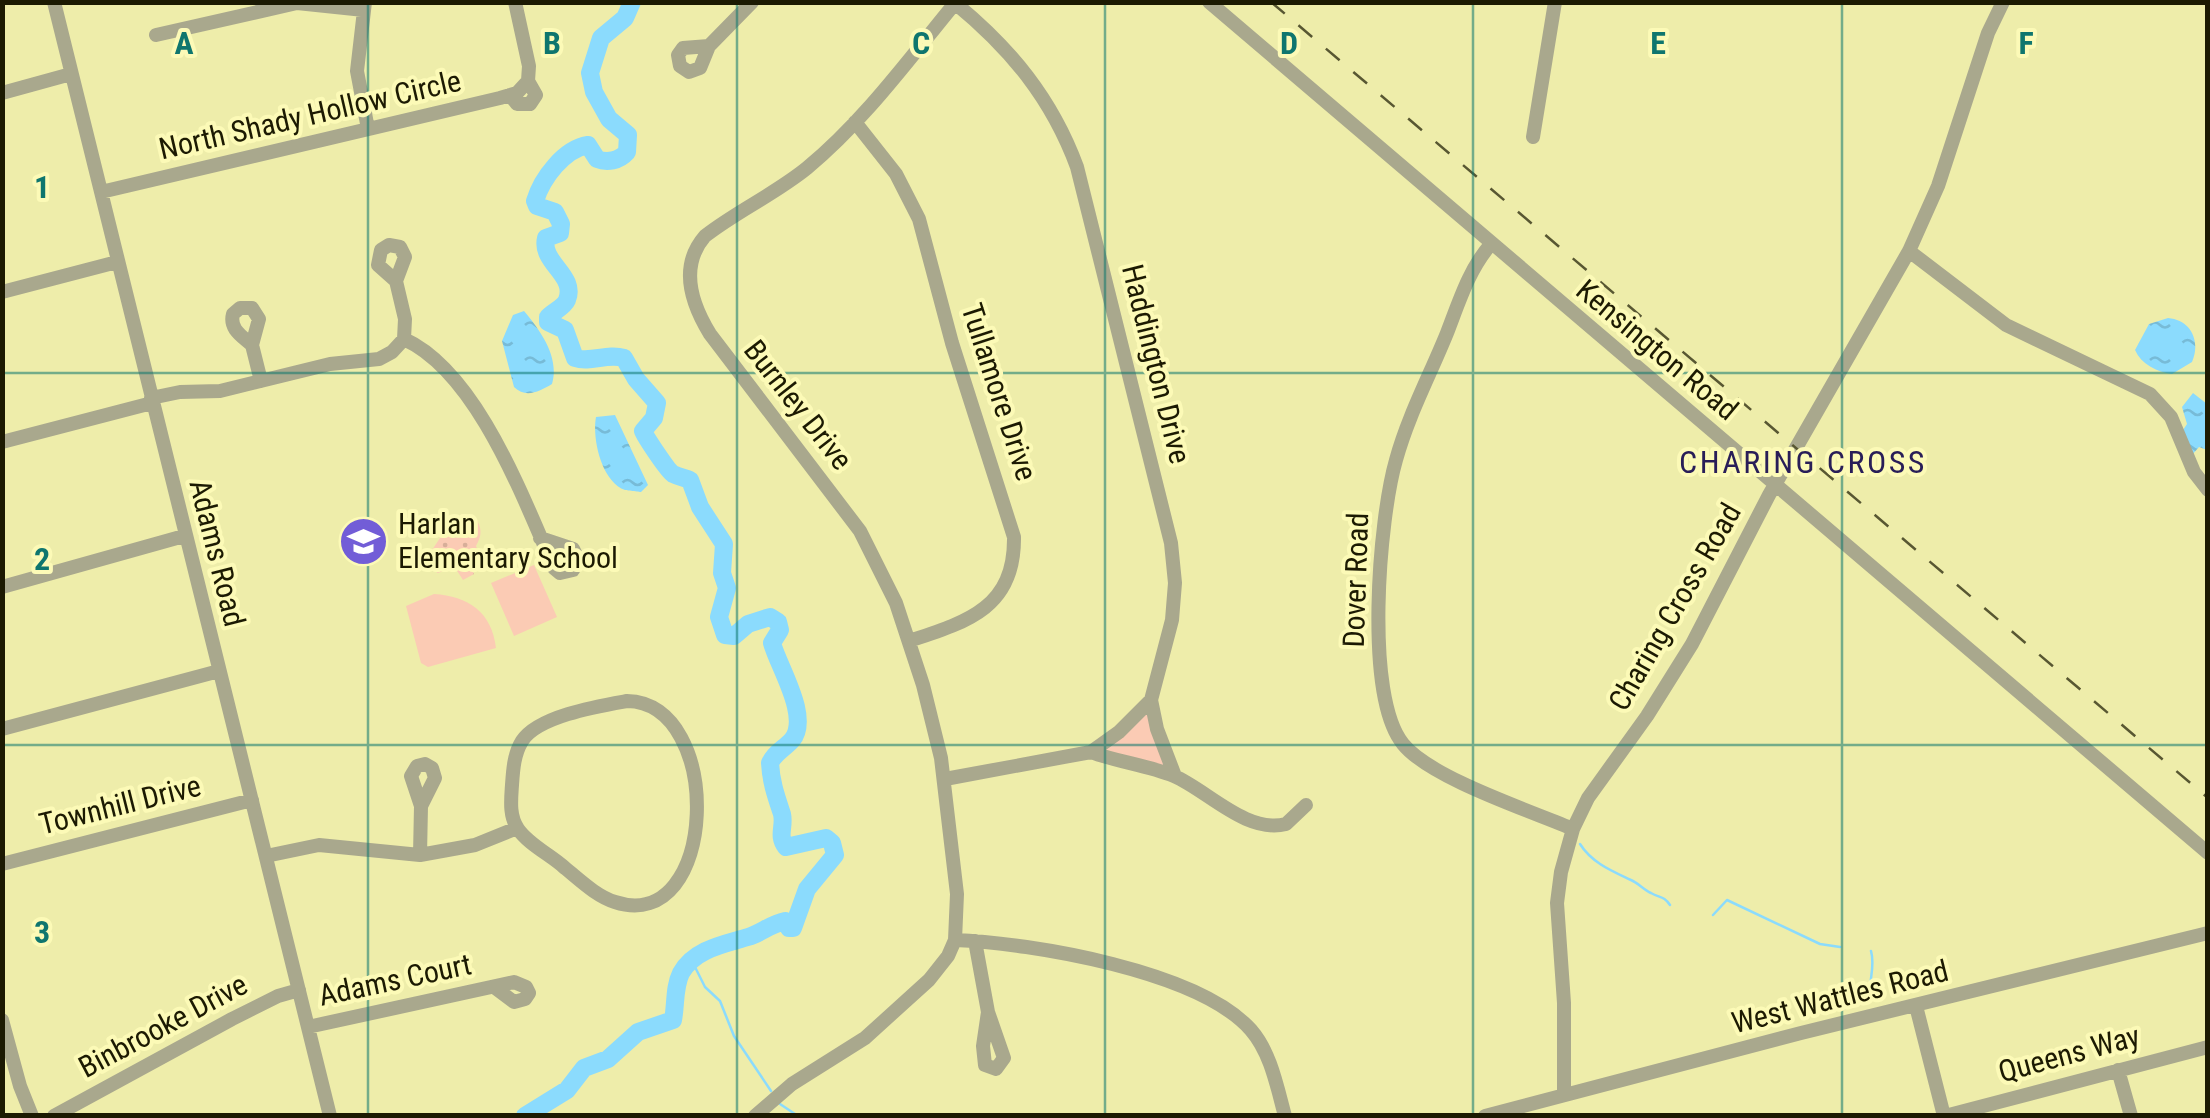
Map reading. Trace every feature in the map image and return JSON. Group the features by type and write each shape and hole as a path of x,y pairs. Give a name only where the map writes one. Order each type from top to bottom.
{"street":[{"name":"Adams Road","path":"54,2 330,1116"},
{"name":"North Shady Hollow Circle","path":"100,192 510,96 517,104 530,104 536,95 528,81 529,66 515,2"},
{"path":"709,46 752,2"},
{"name":"Kensington Road","path":"1209,2 2208,853"},
{"path":"1533,138 1555,2"},
{"name":"Charing Cross Road","path":"1564,1094 1564,1003 1557,903 1572,830 1588,798 1677,670 1774,487 1909,251 1938,186 1988,33 2003,2"},
{"path":"156,36 297,3 364,6 357,70 368,129"},
{"name":"Burnley Drive","path":"955,3 855,122 798,174 704,236 691,257 690,283 701,320 718,347 860,531 896,602 945,779 957,894 955,940"},
{"name":"Haddington Drive","path":"955,3 1002,44 1041,92 1063,130 1077,167 1174,565 1170,633 1151,700"},
{"path":"2,93 71,74"},
{"name":"Tullamore Drive","path":"855,122 896,174 918,219 1014,537 1007,579 986,609 966,622 909,641"},
{"name":"Dover Road","path":"1490,244 1464,288 1403,436 1390,482 1382,533 1379,602 1384,696 1398,737 1416,756 1460,781 1572,830"},
{"path":"1909,251 2006,325 2150,394 2173,421 2206,489"},
{"path":"2,292 118,262"},
{"path":"2,442 180,392 220,392 330,364 378,359 404,339 406,319 396,281"},
{"path":"404,339 432,356 487,426 502,450 540,538"},
{"path":"252,344 260,381"},
{"path":"2,587 184,536"},
{"path":"2,729 219,671"},
{"path":"945,779 1091,752 1119,732 1151,700"},
{"path":"1151,700 1157,729 1175,776"},
{"path":"627,701 656,708 676,729 695,790 696,840 677,880 656,899 636,905 608,899 518,828 511,804 515,762 520,743 533,730 627,701"},
{"path":"1091,752 1175,776 1213,801 1266,826 1286,824 1306,804"},
{"name":"Townhill Drive","path":"2,864 252,800"},
{"path":"420,854 421,806"},
{"path":"266,856 319,845 420,854 475,846 518,828"},
{"name":"West Wattles Road","path":"1485,1116 2208,934"},
{"path":"755,1116 779,1094 888,1019 940,968 955,940 1027,947 1094,960 1164,982 1223,1008 1242,1020 1262,1046 1285,1116"},
{"path":"976,942 988,1012"},
{"name":"Adams Court","path":"308,1027 494,987"},
{"name":"Binbrooke Drive","path":"54,1116 232,1019 299,990"},
{"path":"1916,1006 1944,1116"},
{"path":"2,1020 32,1116"},
{"name":"Queens Way","path":"1944,1116 2208,1047"},
{"path":"2118,1070 2131,1116"}],"shaded area":[{"path":"463,514 478,522 481,532 476,546 482,560 471,567 474,574 463,580 454,566 438,573 429,568 426,559 450,523"},
{"path":"534,565 557,617 514,636 491,583"},
{"path":"434,594 457,598 476,608 494,635 496,648 428,667 421,663 406,606"},
{"path":"1148,710 1166,765 1162,769 1104,749"}],"water":[{"path":"524,311 542,335 551,354 554,374 552,384 528,393 514,387 502,341 513,315"},
{"path":"2168,318 2188,327 2195,347 2192,362 2172,374 2150,366 2135,350 2149,324"},
{"path":"2193,393 2207,404 2207,450 2199,447 2192,455 2183,430 2187,424 2182,407"},
{"path":"615,415 648,485 641,492 617,485 600,458 596,417"}],"waterway":[{"path":"525,1116 567,1090 584,1068 608,1059 638,1032 673,1020 679,978 694,958 780,922 785,921 793,928 807,889 835,855 826,838 786,847 782,839 782,814 770,763 792,740 798,718 772,643 780,630 778,622 770,617 748,624 734,636 725,635 719,617 727,588 722,573 724,544 700,507 690,480 670,472 643,431 654,418 657,403 624,358 575,358 565,330 548,322 548,317 566,302 569,291 546,247 546,238 560,233 561,224 555,212 537,206 535,201 555,166 571,152 588,145 597,159 605,161 627,152 628,135 609,119 594,92 590,73 601,38 625,18 632,2"},
{"path":"1580,844 1596,861 1670,905"},
{"path":"1713,915 1727,900 1820,944 1840,947"},
{"path":"1871,951 1871,1000"},
{"path":"692,961 705,987 720,1001 734,1036 771,1091"},
{"path":"780,1104 798,1116"}],"railway":[{"path":"1271,2 2208,798"}],"place":[{"name":"Harlan Elementary School","path":"363,541"}],"district":[{"name":"CHARING CROSS","path":"1803,462"}]}
